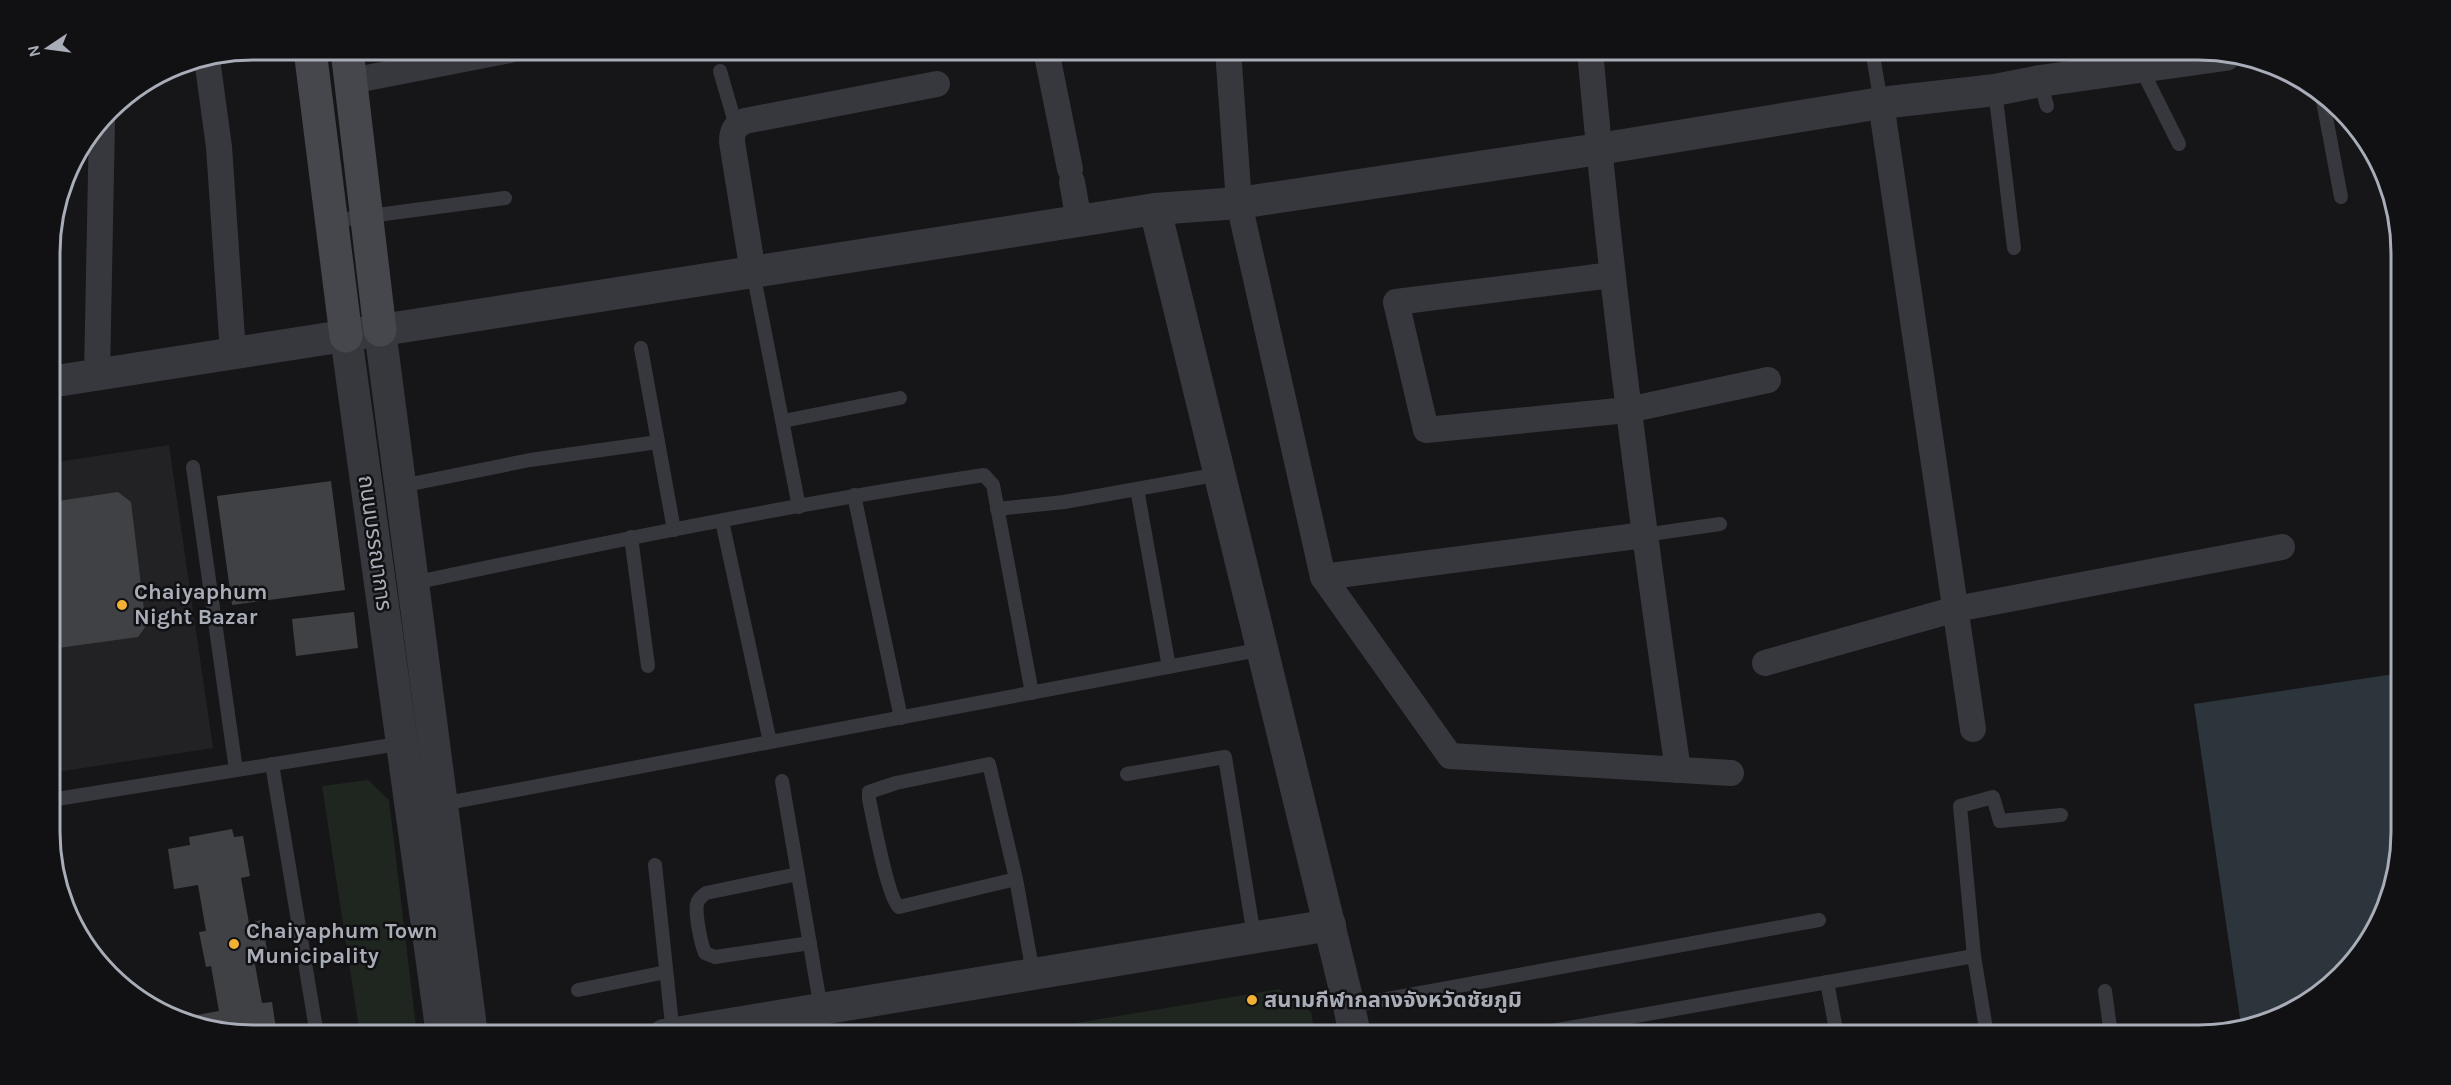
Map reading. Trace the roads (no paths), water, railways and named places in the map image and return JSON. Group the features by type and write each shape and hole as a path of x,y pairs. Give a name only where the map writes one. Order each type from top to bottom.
{"main road":[{"name":"ถนนบรรณาการ","path":"311,60 346,336"},
{"name":"ถนนบรรณาการ","path":"349,65 380,330"}],"street":[{"path":"349,65 403,60"},
{"path":"1048,60 1078,221"},
{"path":"1229,60 1239,203 1323,577 1450,756 1731,773"},
{"path":"1591,60 1628,410 1678,770"},
{"path":"60,381 1155,208 1239,203 1599,149 1881,103 1995,90 2044,94 2140,66 2186,60"},
{"path":"208,66 219,147 233,353"},
{"path":"753,272 732,142 732,132 736,126 745,121 937,84"},
{"path":"1881,103 1973,729"},
{"path":"97,375 102,134"},
{"path":"1155,208 1352,1020"},
{"path":"1612,275 1396,302 1426,430 1628,410 1768,380"},
{"name":"ถนนบรรณาการ","path":"380,330 471,1025"},
{"name":"ถนนบรรณาการ","path":"346,336 441,1025"},
{"path":"1323,577 1644,536"},
{"path":"1765,663 1956,609 2282,547"},
{"path":"727,1025 1330,925"}],"lane":[{"path":"1874,60 1881,103"},
{"path":"2140,66 2179,144"},
{"path":"720,71 736,126"},
{"path":"1995,90 2014,248"},
{"path":"2324,108 2342,197"},
{"path":"332,221 505,198"},
{"path":"753,272 799,507"},
{"path":"641,348 674,530"},
{"path":"783,421 900,398"},
{"path":"401,486 530,460 658,442"},
{"path":"193,468 236,770"},
{"path":"997,509 1065,502 1220,474"},
{"path":"413,583 631,537 854,495 984,475 993,485 1032,693"},
{"path":"1137,489 1169,667"},
{"path":"854,495 901,718"},
{"path":"722,521 770,742"},
{"path":"1644,536 1720,524"},
{"path":"631,537 648,666"},
{"path":"442,804 1263,649"},
{"path":"60,799 433,738"},
{"path":"1127,774 1225,757 1254,936"},
{"path":"272,764 315,1025"},
{"path":"1016,879 899,907 894,903 888,884 869,792 896,783 989,765 1016,879 1033,973"},
{"path":"782,781 821,1009"},
{"path":"1985,1025 1974,956 1960,806 1993,797 2000,821 2061,815"},
{"path":"655,865 666,972 668,1025"},
{"path":"798,874 706,893 700,897 697,913 705,953 715,957 810,943"},
{"path":"1352,1020 1819,920"},
{"path":"1598,1025 1974,956"},
{"path":"578,990 666,972"},
{"path":"1827,982 1835,1025"},
{"path":"2105,991 2109,1025"}],"place":[{"name":"Chaiyaphum Night Bazar","path":"122,605"},
{"name":"Chaiyaphum Town Municipality","path":"234,944"},
{"name":"สนามกีฬากลางจังหวัดชัยภูมิ","path":"1252,1000"}]}
